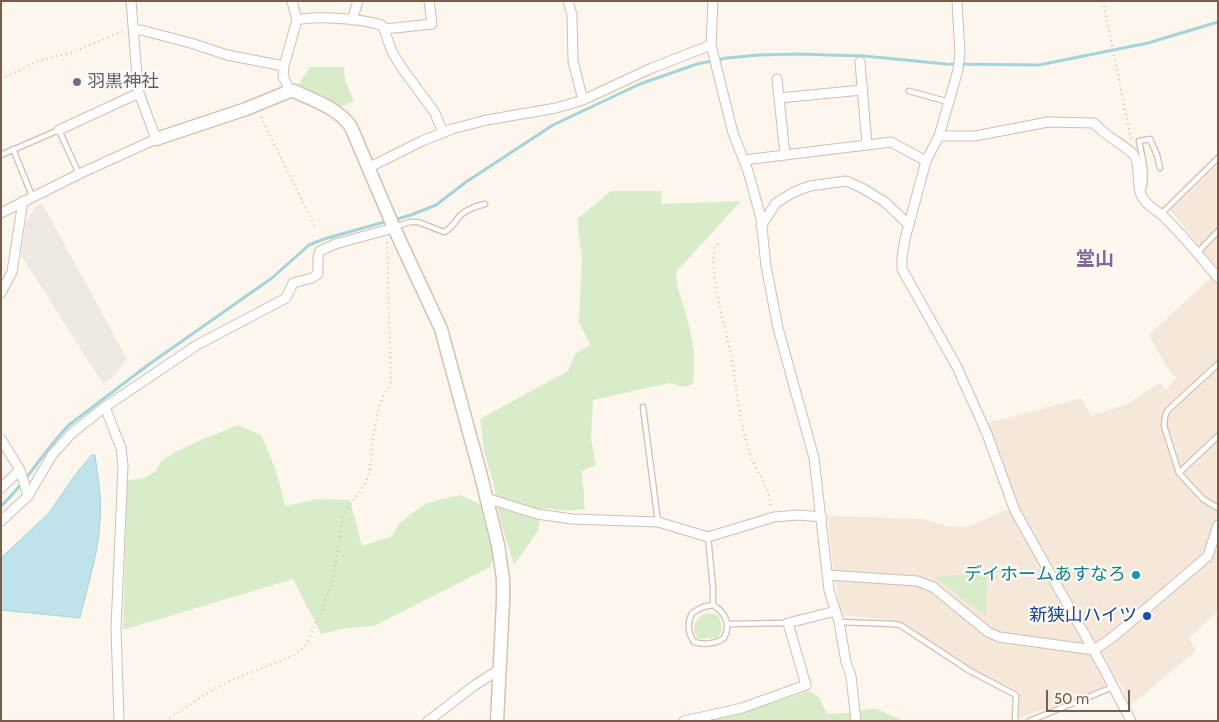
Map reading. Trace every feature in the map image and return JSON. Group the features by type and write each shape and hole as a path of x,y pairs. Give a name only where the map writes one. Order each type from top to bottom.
{"street":[{"path":"131,1 136,76 139,93 156,139"},
{"path":"290,91 283,76 297,20 292,1"},
{"path":"352,20 358,1"},
{"path":"385,29 432,24 429,1"},
{"path":"568,1 572,15 573,61 583,100"},
{"path":"713,1 712,48 733,133 744,160 760,218 766,266 778,328 814,458 829,590 839,622 846,662 851,676 856,721"},
{"path":"957,1 960,54 958,70 939,136 926,161 909,225 902,257 904,274 957,367 986,434 1015,511 1094,650 1131,721"},
{"path":"297,20 315,17 352,20 380,25 385,29 392,52 435,113 443,133"},
{"path":"134,30 141,30 194,44 227,55 284,66"},
{"path":"368,168 443,133 487,120 556,108 583,100 652,68 712,48"},
{"path":"860,62 866,144"},
{"path":"777,79 785,155"},
{"path":"779,98 862,90"},
{"path":"1,213 32,196 156,139 290,91 294,91 345,118 352,127 390,224 441,329 498,545 503,579 497,721"},
{"path":"59,130 139,93"},
{"path":"939,136 975,136 1048,122 1094,123 1100,130 1134,154 1137,164 1138,186 1146,203 1161,214 1218,278"},
{"path":"744,160 891,142 926,161"},
{"path":"760,226 776,203 794,192 810,186 846,180 885,202 909,225"},
{"path":"1,293 12,272 24,201"},
{"path":"1,521 27,493 52,455 72,433 105,407 197,345 286,298 293,284 318,274 320,251 390,224"},
{"path":"105,407 120,448 123,465 116,628 119,721"},
{"path":"1,439 20,472 27,493"},
{"path":"1,488 20,472"},
{"path":"486,498 537,514 572,519 658,522 708,537 774,517 798,515 822,518"},
{"path":"827,575 917,582 933,587 988,632 1000,637 1094,650 1113,637 1208,556 1218,525"},
{"path":"684,721 742,708 806,685 788,623 836,612"},
{"path":"428,721 475,685 500,669"}],"lane":[{"path":"909,91 950,103"},
{"path":"1,154 59,130 79,174"},
{"path":"1141,195 1144,187 1144,166 1139,141 1150,139 1160,168"},
{"path":"14,149 32,196"},
{"path":"1161,214 1218,158"},
{"path":"390,224 418,222 444,232 455,224 460,215 469,209 485,204"},
{"path":"1197,253 1218,231"},
{"path":"1218,364 1167,411 1164,426 1179,473 1203,498 1218,508"},
{"path":"643,407 658,522"},
{"path":"1179,473 1218,436"},
{"path":"708,537 714,605 722,612 728,624 727,633 720,641 713,643 699,644 694,642 689,633 688,626 692,613 703,607 714,605"},
{"path":"839,622 900,625 970,671 1012,691 1016,695 1015,721"},
{"path":"728,624 788,623"},
{"path":"1029,721 1114,687"}],"path":[{"path":"1103,1 1134,154"},
{"path":"1,79 38,61 73,52 118,32 134,30"},
{"path":"255,105 316,229"},
{"path":"165,721 224,684 294,655 306,645 314,629 333,579 343,516 347,506 360,492 368,474 379,407 391,381 390,224"},
{"path":"718,244 715,246 713,256 713,272 721,316 731,354 747,445 754,465 766,487 774,517"}],"shaded area":[{"path":"1218,165 1218,269 1170,210"},
{"path":"42,203 127,359 113,377 103,384 21,255 26,222 36,207"},
{"name":"新狭山ハイツ","path":"1218,271 1218,611 1189,638 1196,651 1130,706 1119,681 1019,718 1020,692 970,668 899,621 841,615 832,559 828,516 922,519 946,526 967,527 1018,505 988,423 1082,398 1091,416 1127,404 1160,383 1166,390 1176,378 1167,368 1149,335"}],"green space":[{"path":"310,67 344,67 345,80 354,101 341,107 298,85"},
{"path":"611,191 661,191 662,204 741,201 676,272 678,290 692,342 694,359 693,384 684,387 669,383 593,400 591,439 596,465 582,471 585,509 569,511 541,508 538,531 514,565 500,520 493,483 484,451 480,419 568,371 576,353 590,345 579,322 582,257 577,219"},
{"path":"238,425 261,435 276,470 285,506 317,499 350,500 362,546 392,536 399,524 427,503 460,495 480,504 489,522 495,553 490,567 374,626 346,628 321,634 293,579 123,630 127,480 142,479 155,472 162,460 174,453"},
{"path":"987,574 986,616 938,580 937,576"},
{"path":"707,613 718,615 722,627 721,632 717,638 698,639 694,627 695,624 699,618"},
{"path":"809,691 819,697 827,714 849,713 875,708 904,721 702,721 737,711 750,710"}],"water":[{"path":"92,455 95,455 99,488 99,532 80,618 1,610 1,558 49,513 75,475"}],"waterway":[{"path":"394,220 436,205 466,182 553,125 640,84 697,64 727,58 797,54 864,56 946,64 1039,65 1148,43 1218,22"},
{"path":"1,506 19,487 69,425 148,365 272,278 309,245 388,221"}],"place":[{"name":"羽黒神社","path":"77,82"},
{"name":"デイホームあすなろ","path":"1136,575"},
{"name":"新狭山ハイツ","path":"1147,616"}],"district":[{"name":"堂山","path":"1095,259"}]}
